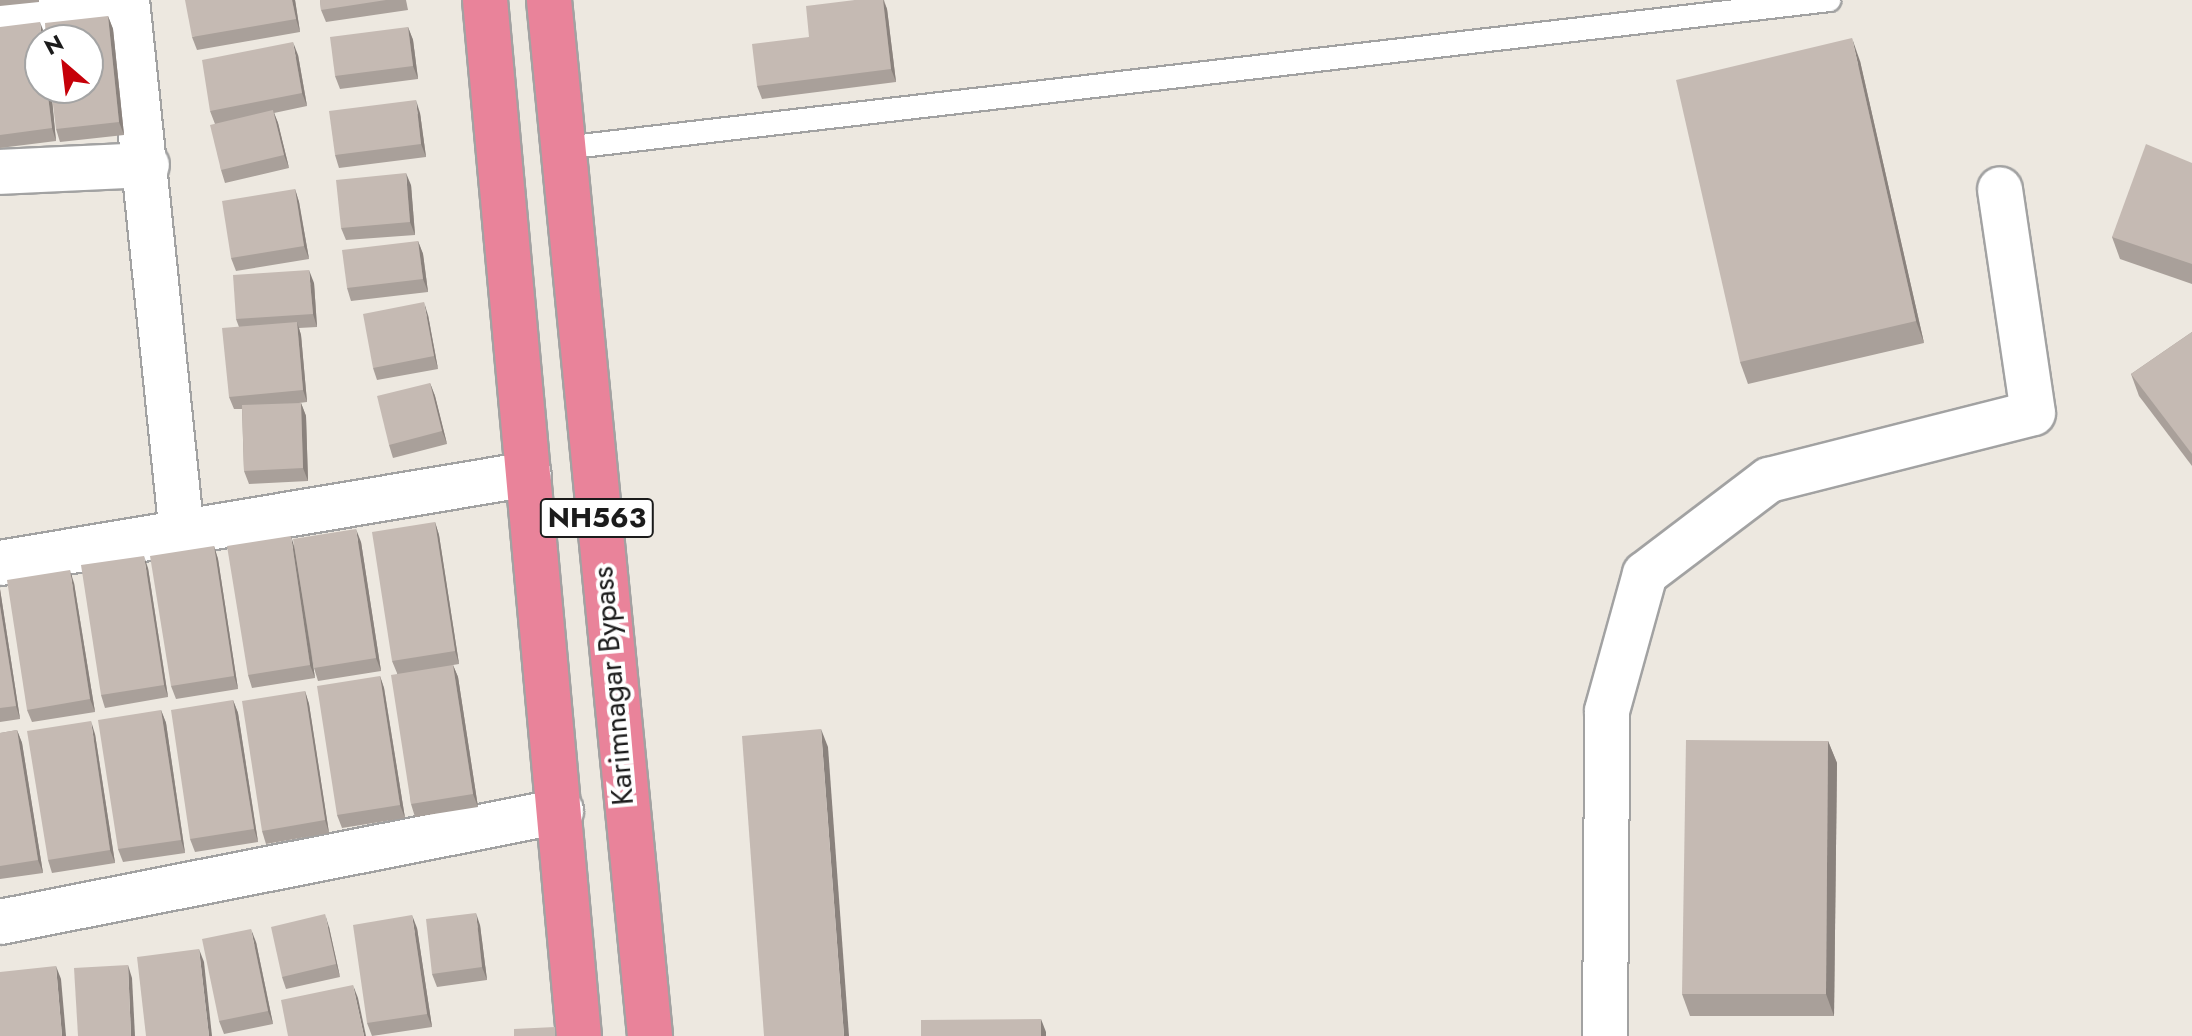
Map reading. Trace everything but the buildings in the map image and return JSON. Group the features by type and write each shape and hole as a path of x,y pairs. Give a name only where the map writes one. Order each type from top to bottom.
{"highway":[{"name":"Karimnagar Bypass","path":"485,0 561,811 579,1036"},
{"name":"Karimnagar Bypass","path":"549,0 650,1036"}],"street":[{"path":"0,22 128,6 147,165 182,535"},
{"path":"0,172 147,165"},
{"path":"1605,1036 1607,711 1645,574 1769,480 2033,413 2000,189"},
{"path":"0,563 182,535 529,474"},
{"path":"0,922 561,811"}],"lane":[{"path":"564,148 1829,0"}]}
